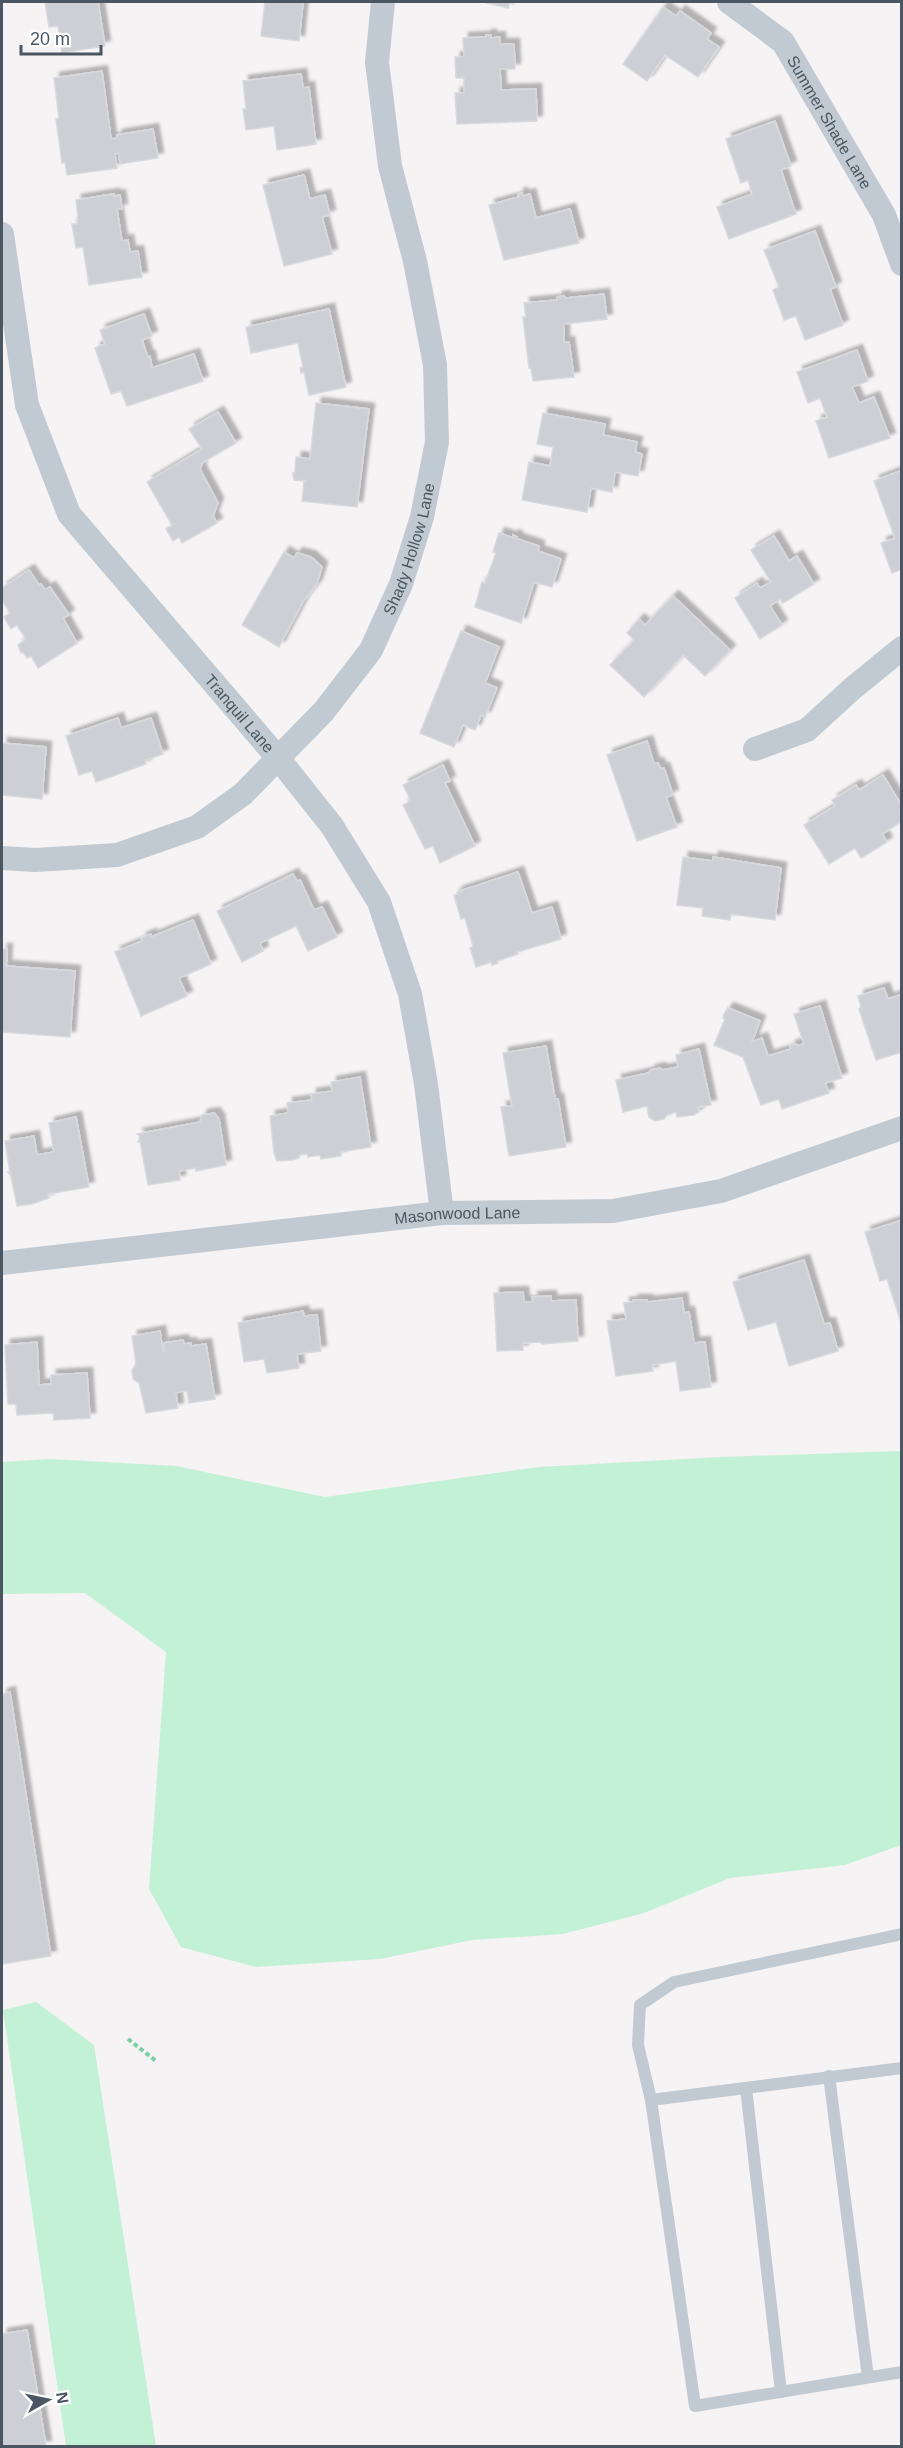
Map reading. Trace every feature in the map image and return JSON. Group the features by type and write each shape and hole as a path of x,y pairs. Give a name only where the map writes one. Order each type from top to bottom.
{"street":[{"name":"Shady Hollow Lane","path":"2,858 35,860 117,855 197,827 243,794 324,711 371,650 401,584 423,518 437,442 435,365 415,261 390,166 377,62 383,2"},
{"name":"Summer Shade Lane","path":"729,2 783,42 884,215 902,264"},
{"name":"Tranquil Lane","path":"2,234 27,405 69,514 278,758 332,826 378,902 410,994 426,1084 442,1213"},
{"path":"755,749 807,730 902,648"},
{"name":"Masonwood Lane","path":"2,1263 442,1213 624,1209 721,1191 902,1128"}],"lane":[{"path":"902,1934 674,1982 640,2005 638,2045 651,2100 695,2406 902,2372"},
{"path":"651,2100 902,2068"},
{"path":"829,2076 868,2378"},
{"path":"746,2088 781,2392"}],"path":[{"path":"128,2039 156,2061"}],"green space":[{"path":"901,1451 901,1845 845,1865 730,1878 644,1913 563,1934 472,1940 380,1959 256,1967 181,1947 149,1889 166,1652 85,1593 2,1594 2,1462 50,1459 176,1466 325,1497 539,1467 721,1457"},
{"path":"36,2002 94,2045 156,2446 66,2446 3,2010"}],"building":[{"path":"45,2 98,2 105,46 62,53 58,26 49,27"},
{"path":"265,2 303,2 299,41 261,36"},
{"path":"483,2 510,2 508,8"},
{"path":"663,7 676,16 680,11 711,33 707,39 719,47 698,77 665,55 647,81 623,64"},
{"path":"486,35 491,35 491,38 500,37 500,44 514,44 515,69 500,69 501,90 536,89 537,121 457,124 455,93 464,93 464,78 456,78 455,57 464,57 463,38 486,37"},
{"path":"102,71 111,139 117,138 117,135 153,129 158,158 120,164 119,153 115,154 117,168 67,175 65,162 62,163 56,119 59,118 54,78"},
{"path":"301,74 303,88 309,87 316,144 277,150 274,126 246,130 243,81"},
{"path":"775,121 791,166 781,170 796,214 729,239 717,207 752,194 748,180 741,183 726,139"},
{"path":"304,175 310,199 325,195 330,215 322,217 332,254 284,266 263,185"},
{"path":"522,193 523,196 530,194 536,218 570,209 579,243 504,260 489,205 519,197 518,194"},
{"path":"114,194 114,196 120,195 122,209 117,209 122,241 128,240 130,252 138,251 142,277 89,285 83,247 76,248 72,224 77,224 76,200"},
{"path":"815,231 836,287 830,289 843,325 805,340 796,316 784,320 773,290 779,287 764,250"},
{"path":"604,294 607,319 564,324 564,343 569,342 574,377 533,381 531,368 529,368 523,317 526,317 524,303 557,300 557,297 564,296 566,298"},
{"path":"329,309 346,387 309,395 304,372 301,373 300,368 303,367 298,343 251,353 246,327"},
{"path":"144,314 152,336 142,340 148,357 150,356 152,368 194,354 203,381 127,406 121,391 111,394 95,348 105,344 100,330"},
{"path":"857,350 868,381 852,387 859,403 874,397 890,438 829,458 816,421 827,417 820,398 808,403 797,372"},
{"path":"316,403 369,409 357,507 302,501 304,482 307,481 294,480 293,473 295,473 296,457 310,459"},
{"path":"218,412 236,443 203,462 200,469 218,503 213,516 217,523 182,543 179,537 173,541 166,529 172,525 147,482 202,449 189,429"},
{"path":"543,413 605,424 603,435 637,442 635,452 642,454 638,476 615,472 612,492 591,488 587,512 522,500 529,462 550,466 553,447 537,444"},
{"path":"902,470 902,569 892,573 881,543 895,538 874,481"},
{"path":"499,533 513,538 513,535 517,539 539,546 538,551 561,559 552,587 534,582 521,623 475,607 482,582 485,583 496,553 493,552"},
{"path":"774,536 789,561 797,556 814,584 783,603 780,599 770,606 782,625 760,639 735,598 757,583 760,588 771,582 751,550"},
{"path":"284,552 294,558 297,553 311,557 322,567 317,584 304,600 279,647 242,625"},
{"path":"29,570 45,590 50,587 69,615 63,618 77,643 38,668 31,656 27,658 23,652 21,653 18,645 26,639 17,625 11,629 4,617 10,613 2,600 2,588"},
{"path":"673,596 730,650 705,676 683,655 644,697 610,665 634,640 627,633 639,619 645,625"},
{"path":"461,631 499,647 485,683 497,688 485,717 481,715 475,730 463,725 454,747 420,733"},
{"path":"118,718 121,728 151,718 163,754 145,760 146,764 96,782 92,771 79,775 66,736"},
{"path":"647,741 654,764 658,763 661,769 664,768 673,795 666,797 677,827 637,841 607,755"},
{"path":"2,743 46,747 42,799 2,795"},
{"path":"443,765 450,781 445,783 475,846 440,863 433,846 425,849 403,805 411,801 403,785"},
{"path":"883,775 902,806 902,821 882,834 887,842 861,858 855,848 829,864 804,825 835,806 832,800 856,785 859,790"},
{"path":"683,857 713,861 713,857 781,868 775,920 731,914 730,920 702,916 703,908 677,905"},
{"path":"518,872 532,913 552,907 561,939 517,952 518,954 492,965 491,962 476,967 465,918 461,919 454,895 458,894 457,892"},
{"path":"293,874 297,881 300,880 314,910 322,907 337,937 308,951 296,926 260,943 263,951 242,962 217,911"},
{"path":"193,920 211,964 179,978 187,996 141,1016 115,952 142,941 141,938 151,934 151,937"},
{"path":"2,949 7,949 6,966 75,971 70,1037 2,1032"},
{"path":"884,988 888,999 902,994 902,1052 876,1060 859,1009 861,1007 858,996"},
{"path":"820,1006 842,1078 825,1083 829,1093 782,1109 779,1099 761,1105 743,1057 714,1045 725,1019 724,1014 728,1008 760,1021 752,1042 762,1038 768,1056 791,1049 790,1046 796,1044 797,1046 804,1044 794,1014"},
{"path":"546,1046 566,1147 509,1156 501,1107 512,1106 503,1053"},
{"path":"699,1049 711,1105 698,1107 699,1112 694,1115 677,1117 676,1112 655,1121 649,1117 647,1106 623,1112 616,1080 660,1068 663,1070 678,1067 676,1055"},
{"path":"360,1077 371,1147 341,1152 341,1156 321,1159 320,1155 308,1157 307,1154 299,1155 299,1158 292,1160 277,1161 270,1116 288,1113 287,1103 312,1100 311,1094 332,1091 331,1082"},
{"path":"214,1113 219,1119 226,1165 196,1171 196,1168 179,1171 180,1180 148,1185 140,1141 138,1142 140,1136 137,1134 200,1122 202,1115"},
{"path":"76,1117 89,1187 48,1194 49,1198 17,1206 11,1176 8,1172 10,1172 5,1141 34,1136 37,1155 54,1152 49,1123"},
{"path":"902,1220 902,1326 887,1279 880,1281 865,1232"},
{"path":"804,1260 824,1324 830,1323 838,1351 789,1366 776,1322 748,1330 733,1282"},
{"path":"523,1292 524,1302 533,1302 532,1297 551,1296 551,1301 576,1300 578,1341 523,1343 523,1350 497,1351 494,1293"},
{"path":"682,1298 684,1313 689,1312 694,1343 705,1342 711,1387 680,1391 676,1361 652,1365 653,1371 616,1376 607,1321 626,1319 624,1303 634,1302 633,1300 647,1300 648,1302"},
{"path":"303,1311 304,1316 317,1315 321,1351 297,1354 299,1368 267,1373 264,1359 244,1362 238,1323"},
{"path":"160,1331 163,1351 165,1350 164,1343 183,1340 184,1344 191,1343 191,1346 206,1344 215,1399 189,1403 187,1391 182,1391 176,1393 178,1408 146,1413 139,1383 133,1379 132,1370 136,1364 132,1336"},
{"path":"37,1342 39,1385 51,1384 51,1375 87,1373 90,1418 54,1420 53,1413 17,1415 16,1404 8,1404 5,1345"},
{"path":"10,1692 51,1956 2,1964 2,1694"},
{"path":"27,2330 46,2446 2,2446 2,2334"}]}
